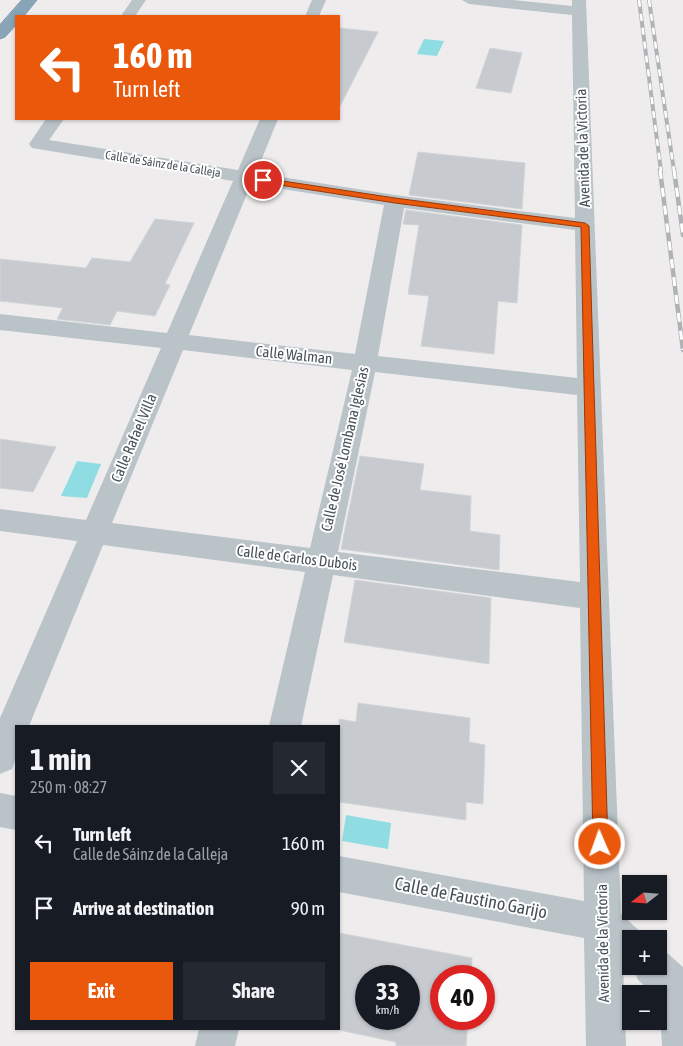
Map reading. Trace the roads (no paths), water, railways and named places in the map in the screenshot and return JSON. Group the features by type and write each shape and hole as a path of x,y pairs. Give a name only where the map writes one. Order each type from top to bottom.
{"highway":[{"path":"17,15 30,0"},
{"path":"0,34 15,17"}],"street":[{"path":"129,15 139,0"},
{"path":"312,15 319,0"},
{"path":"469,0 579,6"},
{"name":"Avenida de la Victoria","path":"579,6 606,1046"},
{"name":"Calle de Sáinz de la Calleja","path":"55,120 38,144 395,201 585,226"},
{"name":"Calle Rafael Villa","path":"0,756 269,120"},
{"name":"Calle de José Lombana Iglesias","path":"284,725 365,363 395,201"},
{"name":"Calle Walman","path":"0,322 589,388"},
{"name":"Calle de Carlos Dubois","path":"0,520 594,597"},
{"path":"0,810 15,813"},
{"name":"Calle de Faustino Garijo","path":"340,874 603,923"},
{"path":"603,923 622,940"},
{"path":"662,975 678,989 682,1046"},
{"path":"215,1046 219,1030"}],"water":[{"path":"424,39 444,41 437,56 417,54"},
{"path":"77,461 101,464 87,498 61,496"},
{"path":"346,815 391,823 388,849 342,841"}],"railway":[{"path":"639,0 661,171"},
{"path":"649,0 674,171"},
{"path":"660,170 683,350"},
{"path":"674,170 683,235"}]}
